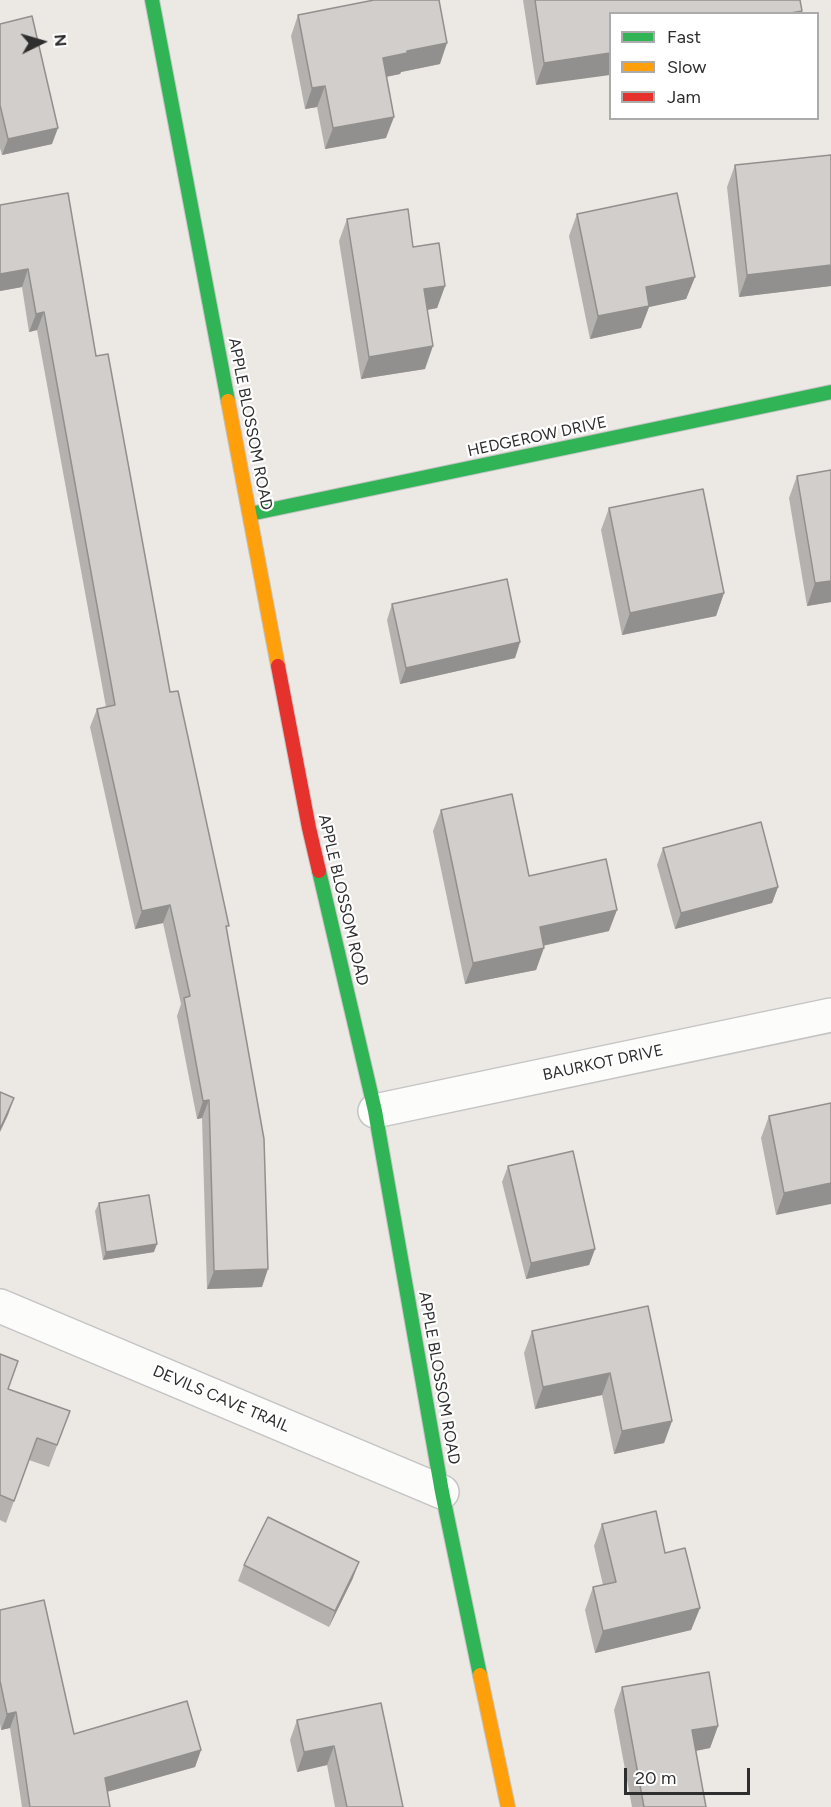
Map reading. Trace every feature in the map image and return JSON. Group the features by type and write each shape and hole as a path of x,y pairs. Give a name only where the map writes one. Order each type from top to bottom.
{"street":[{"name":"APPLE BLOSSOM ROAD","path":"152,0 309,828 375,1111 442,1492 508,1807"},
{"name":"HEDGEROW DRIVE","path":"250,513 831,392"},
{"name":"BAURKOT DRIVE","path":"375,1111 831,1015"},
{"name":"DEVILS CAVE TRAIL","path":"0,1306 442,1492"}],"building":[{"path":"374,0 439,0 447,43 383,58 394,117 333,128 325,86 312,88 298,15"},
{"path":"535,0 800,0 802,11 796,12 609,12 609,53 544,63"},
{"path":"32,16 58,128 8,139 0,105 0,24"},
{"path":"831,155 831,265 747,275 735,165"},
{"path":"68,193 96,356 108,354 170,692 178,691 229,926 226,926 264,1139 268,1269 214,1271 209,1100 203,1101 184,998 190,996 170,905 142,911 97,709 115,705 44,312 36,314 28,269 0,274 0,205"},
{"path":"677,193 695,277 646,287 649,306 598,316 577,214"},
{"path":"408,209 413,247 439,243 445,286 424,289 433,346 369,357 347,219"},
{"path":"831,470 831,581 815,583 797,476"},
{"path":"703,489 724,593 630,613 609,508"},
{"path":"507,579 520,642 406,668 392,604"},
{"path":"512,794 529,876 606,859 617,910 540,927 544,948 473,963 441,810"},
{"path":"761,822 778,887 681,913 663,848"},
{"path":"0,1092 14,1098 0,1129"},
{"path":"831,1103 831,1183 784,1193 769,1116"},
{"path":"573,1151 595,1249 531,1263 508,1166"},
{"path":"149,1195 157,1244 106,1252 99,1203"},
{"path":"648,1306 672,1421 622,1431 610,1373 543,1387 532,1331"},
{"path":"0,1354 18,1361 8,1389 70,1411 57,1445 37,1438 14,1501 0,1495"},
{"path":"656,1511 665,1553 685,1548 700,1608 603,1631 593,1587 616,1582 602,1524"},
{"path":"268,1517 359,1562 335,1611 244,1565"},
{"path":"44,1600 74,1734 187,1701 201,1750 105,1778 110,1807 30,1807 16,1712 7,1714 0,1681 0,1610"},
{"path":"709,1672 718,1726 692,1730 706,1807 644,1807 622,1687"},
{"path":"381,1703 403,1807 347,1807 334,1746 304,1752 297,1720"}],"traffic: fast":[{"path":"152,0 228,401"},
{"path":"250,514 831,392"},
{"path":"319,871 375,1111 442,1492 480,1675"}],"traffic: slow":[{"path":"228,401 278,666"},
{"path":"480,1675 508,1807"}],"traffic: jam":[{"path":"278,666 319,871"}]}
